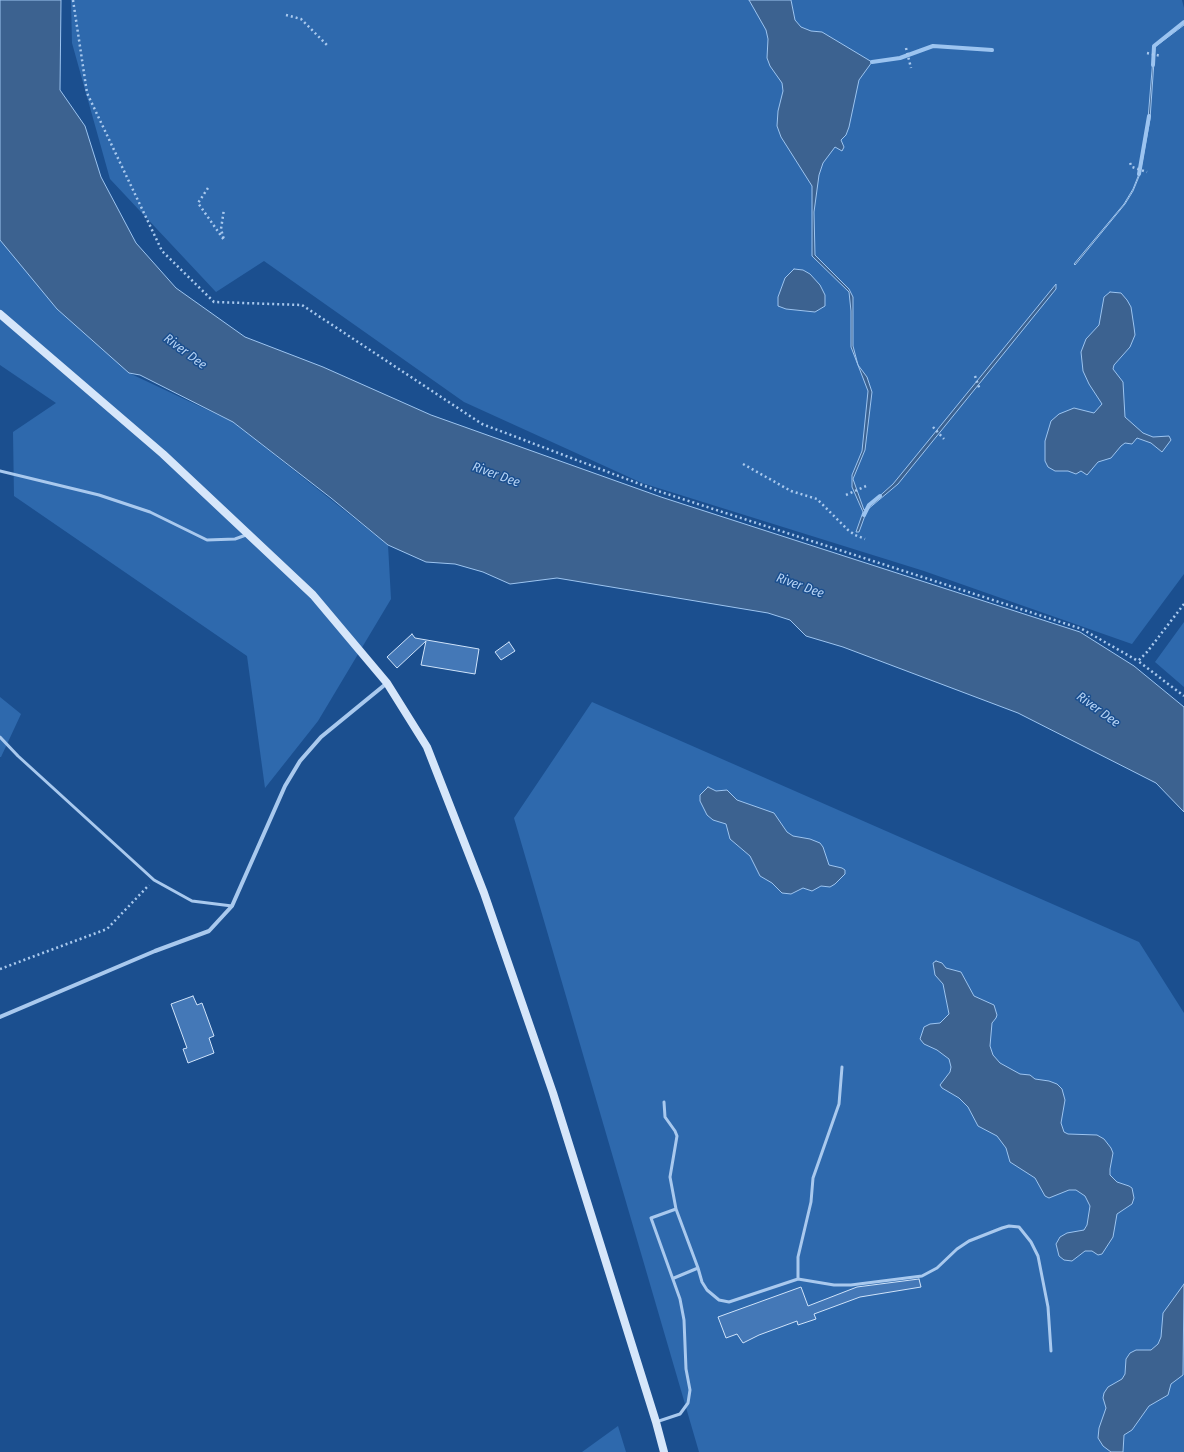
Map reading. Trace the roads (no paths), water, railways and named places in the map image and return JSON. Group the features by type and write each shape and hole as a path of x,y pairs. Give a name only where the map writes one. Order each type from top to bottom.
{"main road":[{"path":"0,314 163,454 313,595 387,683 427,747 484,893 553,1093 656,1422 664,1452"}],"street":[{"path":"0,1017 155,951 209,931 232,906 285,786 300,761 322,737 387,683"}],"lane":[{"path":"0,471 99,495 150,512 207,540 236,539 248,534"},
{"path":"0,738 154,880 192,901 232,906"},
{"path":"798,1279 798,1257 811,1202 813,1178 839,1104 842,1067"},
{"path":"664,1102 665,1118 677,1136 670,1173 676,1209 702,1282 707,1290 719,1300 729,1302 798,1279 834,1285 851,1285 922,1276 937,1268 953,1252 969,1241 1002,1228 1019,1226 1031,1242 1038,1256 1048,1307 1052,1351"},
{"path":"656,1422 680,1414 688,1404 690,1390 686,1369 684,1320 674,1278 651,1218 676,1209"},
{"path":"674,1278 698,1268"}],"water":[{"name":"River Dee","path":"0,0 61,0 60,90 85,126 101,177 136,243 176,288 245,337 323,367 431,415 661,497 1080,632 1134,666 1184,707 1184,812 1156,783 1018,713 843,647 806,636 790,620 768,613 557,578 510,584 483,572 455,564 426,562 388,545 331,498 233,422 140,375 129,373 57,309 0,240"},
{"path":"749,0 791,0 795,20 801,27 811,31 822,32 872,62 859,80 849,127 846,135 841,140 844,147 842,151 835,147 823,163 819,175 814,212 815,255 849,289 853,297 853,346 858,365 867,377 872,392 865,450 853,479 864,510 893,484 1056,284 1056,289 898,484 867,510 859,532 856,532 863,512 852,487 852,475 862,451 868,391 851,347 851,311 849,292 812,256 812,186 781,137 777,126 778,111 783,91 782,83 770,66 767,58 768,39 766,30"},
{"path":"1184,23 1184,25 1155,47 1150,119 1140,174 1133,191 1125,204 1075,265 1074,264 1124,204 1133,189 1139,174 1148,119 1154,46"},
{"path":"794,269 803,270 810,274 820,285 825,295 825,306 815,312 786,309 778,306 778,297 785,278"},
{"path":"1110,292 1121,293 1127,300 1131,307 1135,335 1130,347 1114,365 1113,369 1123,382 1125,417 1143,433 1153,437 1169,436 1171,440 1162,452 1151,443 1137,438 1132,444 1125,443 1111,458 1098,462 1087,475 1081,471 1076,474 1068,471 1055,471 1048,467 1045,461 1045,441 1051,421 1059,414 1074,408 1094,413 1102,404 1089,384 1083,371 1081,352 1086,339 1099,325 1104,297"},
{"path":"708,787 716,791 727,790 737,800 774,813 787,832 793,836 810,839 820,843 823,847 829,865 842,868 845,870 845,874 830,887 821,886 812,891 803,888 791,894 782,893 772,883 760,876 750,856 730,839 726,824 713,820 707,815 700,801 700,795"},
{"path":"936,961 942,963 946,968 961,972 974,996 994,1005 997,1015 992,1023 990,1046 993,1055 1000,1063 1020,1074 1030,1075 1035,1079 1057,1084 1062,1089 1065,1100 1061,1123 1064,1132 1068,1134 1097,1135 1104,1139 1111,1148 1113,1153 1110,1175 1117,1182 1132,1188 1134,1198 1132,1204 1117,1214 1113,1237 1102,1254 1098,1255 1092,1251 1085,1251 1072,1261 1064,1260 1059,1256 1056,1244 1060,1237 1067,1233 1084,1230 1087,1225 1090,1206 1085,1196 1076,1190 1069,1190 1049,1198 1045,1196 1035,1178 1010,1162 1006,1148 997,1136 978,1126 968,1107 959,1098 942,1088 940,1085 950,1072 951,1067 949,1059 937,1050 924,1044 920,1039 924,1027 930,1024 940,1023 949,1014 943,984 935,975 933,963"},
{"path":"1184,1284 1183,1375 1171,1384 1168,1395 1149,1406 1132,1430 1124,1435 1123,1452 1111,1452 1103,1446 1098,1438 1099,1428 1106,1408 1103,1398 1104,1393 1108,1387 1122,1379 1125,1374 1126,1359 1130,1353 1136,1350 1151,1350 1158,1344 1161,1337 1163,1313"}],"waterway":[{"path":"1153,65 1154,46 1184,22"},
{"path":"872,62 900,58 933,46 992,50"},
{"path":"1139,174 1149,116"},
{"path":"864,515 869,505 880,496"}]}
